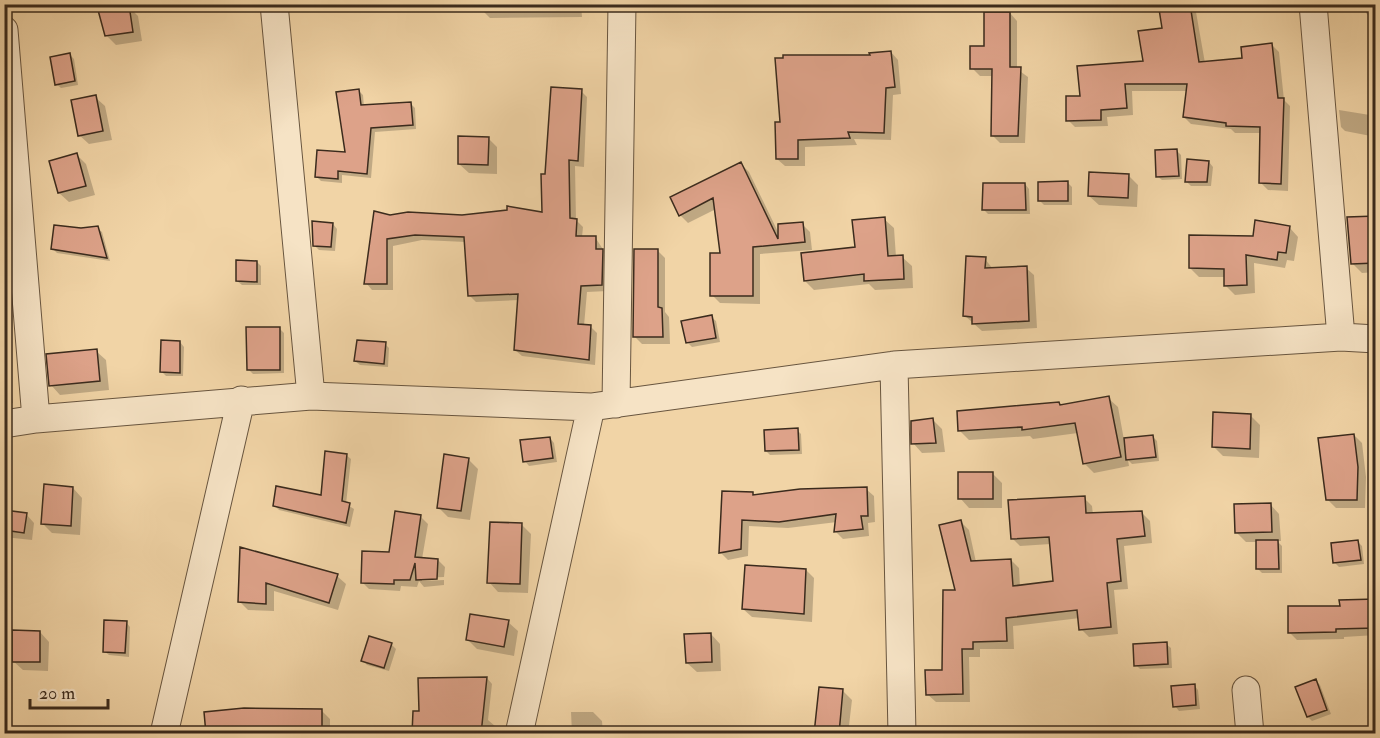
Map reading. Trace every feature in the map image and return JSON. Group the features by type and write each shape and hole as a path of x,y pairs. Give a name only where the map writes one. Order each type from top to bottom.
{"street":[{"path":"274,4 311,396"},
{"path":"519,734 604,406 622,4"},
{"path":"1314,4 1341,337"},
{"path":"4,30 36,419"},
{"path":"4,424 241,400 311,396 604,406 894,366 1341,337 1376,339"},
{"path":"894,366 902,734"},
{"path":"164,734 241,400"},
{"path":"1246,690 1250,734"}],"building":[{"path":"1190,4 1199,62 1242,58 1241,47 1272,43 1278,98 1284,98 1281,184 1259,183 1260,127 1226,126 1226,123 1183,117 1187,84 1125,84 1127,108 1101,110 1101,120 1066,121 1066,96 1080,96 1077,66 1143,61 1138,31 1162,28 1159,9"},
{"path":"129,5 133,32 105,36 98,10"},
{"path":"984,12 1010,12 1010,67 1021,67 1018,136 991,136 992,69 970,69 970,46 984,46"},
{"path":"891,51 895,87 886,88 884,133 848,132 850,138 798,140 798,159 776,159 775,122 780,122 775,58 783,58 783,55 870,55 869,53"},
{"path":"70,53 75,81 55,85 50,57"},
{"path":"551,87 582,89 578,161 569,160 570,218 577,219 576,236 596,236 596,249 603,249 602,285 581,286 578,324 591,325 589,360 514,350 518,294 468,296 464,237 415,235 387,239 387,284 364,284 374,211 390,215 408,212 462,215 507,210 507,206 542,212 541,174 545,174"},
{"path":"359,89 361,105 411,102 413,125 371,128 367,174 338,171 338,179 315,177 317,150 345,152 336,92"},
{"path":"96,95 103,131 78,136 71,100"},
{"path":"458,136 489,137 488,165 458,164"},
{"path":"1177,149 1179,176 1156,177 1155,150"},
{"path":"77,153 86,186 58,193 49,161"},
{"path":"1187,159 1209,161 1207,182 1185,182"},
{"path":"741,162 778,239 778,224 803,222 805,242 753,247 753,296 710,296 710,253 720,253 713,198 679,216 670,197"},
{"path":"1089,172 1129,174 1128,198 1088,196"},
{"path":"1068,181 1068,201 1038,201 1038,182"},
{"path":"983,183 1025,183 1026,210 982,210"},
{"path":"1376,216 1376,263 1351,264 1347,217"},
{"path":"885,217 888,256 903,255 904,279 864,281 864,274 804,281 801,253 855,247 852,220"},
{"path":"1255,220 1290,226 1286,253 1278,252 1277,260 1246,255 1247,285 1224,286 1224,269 1189,268 1189,235 1253,236"},
{"path":"312,221 333,223 331,247 313,246"},
{"path":"54,225 81,228 98,226 107,258 51,249"},
{"path":"634,249 658,249 658,307 662,308 663,337 633,337"},
{"path":"966,256 986,257 985,268 1027,266 1029,321 972,324 972,317 963,316"},
{"path":"236,260 257,261 257,282 236,281"},
{"path":"712,315 716,338 686,343 681,321"},
{"path":"246,327 280,327 280,370 247,370"},
{"path":"161,340 180,341 180,373 160,372"},
{"path":"357,340 386,342 384,364 354,361"},
{"path":"97,349 100,381 49,386 46,354"},
{"path":"1109,396 1121,457 1083,464 1075,423 1022,430 1022,427 958,431 957,411 1059,402 1060,405"},
{"path":"1213,412 1251,414 1250,449 1212,447"},
{"path":"933,418 936,443 911,444 911,421"},
{"path":"798,428 799,450 765,451 764,430"},
{"path":"1354,434 1358,467 1357,500 1326,500 1318,438"},
{"path":"1153,435 1156,457 1126,460 1124,438"},
{"path":"550,437 553,458 523,462 520,440"},
{"path":"325,451 347,454 342,501 350,503 346,523 273,506 276,486 321,495"},
{"path":"444,454 469,458 461,511 437,508"},
{"path":"958,472 993,472 993,499 958,499"},
{"path":"44,484 73,487 71,526 41,524"},
{"path":"867,487 868,516 861,516 863,529 834,532 836,514 779,522 742,520 741,549 719,553 722,491 753,492 753,495 800,489"},
{"path":"1085,496 1086,513 1142,511 1145,536 1117,539 1121,581 1107,583 1111,627 1079,630 1077,610 1006,618 1007,641 973,642 973,649 962,649 963,694 926,695 925,670 942,670 943,590 955,590 939,525 961,520 971,561 1011,559 1013,586 1053,581 1049,537 1011,539 1008,500"},
{"path":"1271,503 1272,532 1235,533 1234,504"},
{"path":"4,510 27,513 24,533 4,530"},
{"path":"395,511 421,515 415,557 438,559 437,579 416,580 415,563 410,580 394,580 394,584 361,583 362,551 389,552"},
{"path":"490,522 522,523 520,584 487,583"},
{"path":"1256,540 1278,540 1279,569 1256,569"},
{"path":"1358,540 1361,560 1333,563 1331,543"},
{"path":"240,547 338,574 329,603 266,583 266,604 238,602"},
{"path":"745,565 806,569 804,614 742,609"},
{"path":"1376,599 1376,628 1288,633 1288,606 1340,606 1339,600"},
{"path":"470,614 509,620 504,647 466,640"},
{"path":"104,620 127,621 125,653 103,652"},
{"path":"12,630 40,631 40,662 12,662"},
{"path":"711,633 712,662 686,663 684,634"},
{"path":"369,636 392,643 384,668 361,661"},
{"path":"1167,642 1168,664 1134,666 1133,644"},
{"path":"487,677 481,734 412,734 413,711 419,711 418,678"},
{"path":"1316,679 1327,710 1307,717 1295,687"},
{"path":"1195,684 1196,705 1173,707 1171,686"},
{"path":"819,687 843,689 839,734 814,734"},
{"path":"244,708 322,709 322,734 206,734 204,712"}]}
